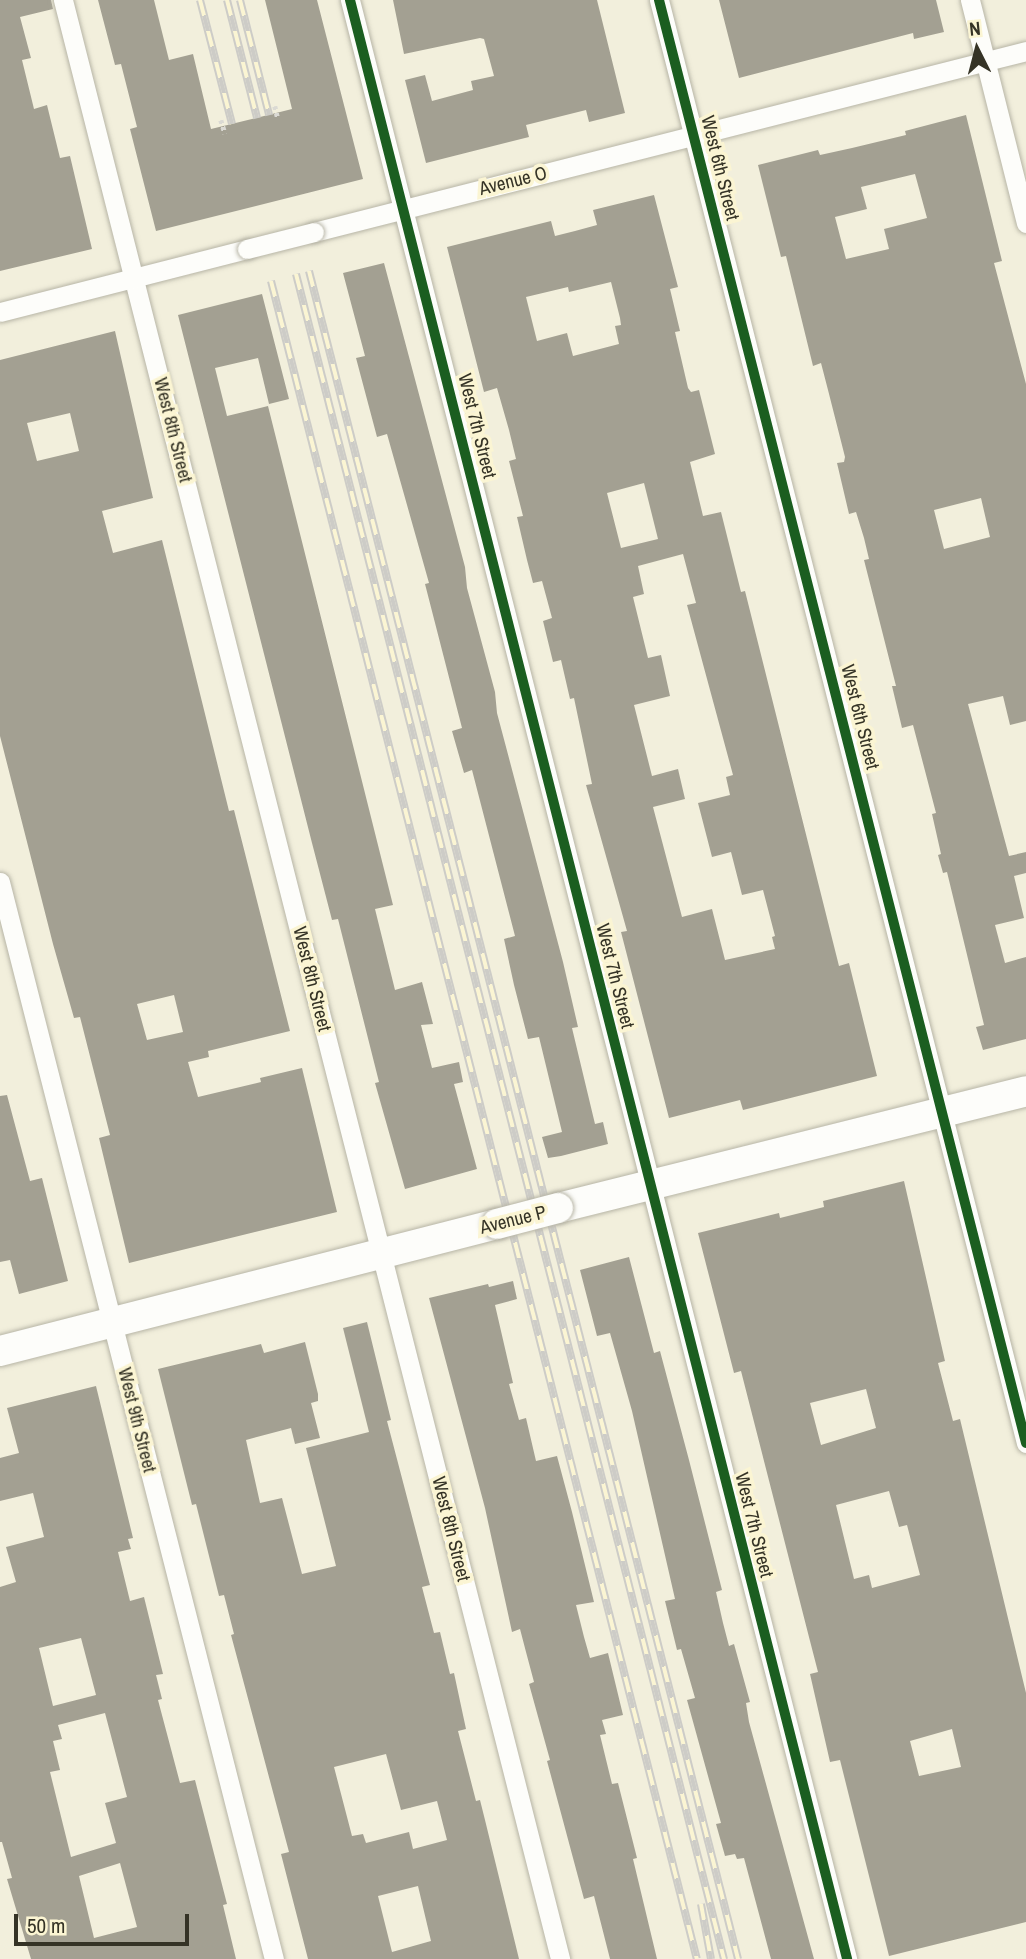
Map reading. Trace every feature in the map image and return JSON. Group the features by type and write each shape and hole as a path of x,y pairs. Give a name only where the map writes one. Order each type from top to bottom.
{"main road":[{"name":"Avenue P","path":"0,1351 1026,1091"}],"street":[{"name":"West 8th Street","path":"63,0 560,1959"},
{"name":"West 7th Street","path":"351,0 847,1959"},
{"name":"West 6th Street","path":"659,0 1026,1443"},
{"path":"970,0 1026,223"},
{"name":"Avenue O","path":"0,312 1026,51"},
{"name":"West 9th Street","path":"0,882 274,1959"}],"path":[{"path":"275,106 278,119"},
{"path":"221,120 225,132"}],"building":[{"path":"0,0 51,0 53,9 20,17 31,58 22,60 34,109 47,105 60,158 70,156 92,249 0,271"},
{"path":"98,0 154,0 169,60 193,54 211,129 292,109 265,0 317,0 363,179 156,231 130,129 137,127 121,64 115,65"},
{"path":"393,0 597,0 625,113 589,122 586,110 526,125 529,137 426,163 405,80 425,75 432,101 473,90 471,81 494,76 484,39 480,38 404,54"},
{"path":"719,0 936,0 944,32 914,39 913,33 739,78"},
{"path":"966,115 1002,261 994,263 1026,384 1026,721 1010,725 1003,696 968,704 1009,856 1026,852 1026,873 1014,876 1024,918 995,925 1005,963 1026,957 1026,1039 983,1050 976,1027 984,1025 947,872 943,873 938,855 941,854 932,814 936,813 913,725 902,728 892,686 896,686 864,560 869,559 864,538 856,512 849,514 837,463 844,462 845,457 828,390 821,363 813,366 786,256 781,257 758,165 818,150 820,155 852,148 906,135 905,131","holes":["915,174 927,218 884,229 889,249 846,259 835,217 867,209 861,187","981,498 990,537 944,549 934,510"]},
{"path":"654,195 678,287 670,289 680,331 675,332 688,388 691,392 699,390 715,454 690,462 703,516 721,512 741,592 745,591 839,966 849,963 877,1076 743,1110 740,1100 669,1118 621,932 627,931 586,785 592,784 574,698 570,699 561,660 553,662 543,621 552,618 542,581 533,583 517,517 523,516 509,461 516,459 509,430 497,388 484,392 447,247 551,221 555,236 575,231 597,225 593,210","holes":["611,282 621,325 615,326 619,344 573,356 567,333 537,341 526,297 568,287 569,292","644,483 658,539 621,548 607,493","683,554 696,603 687,605 733,775 726,777 730,795 698,803 712,857 731,852 742,895 763,890 775,936 772,937 775,949 725,960 712,909 682,917 653,807 685,799 678,769 652,776 634,705 670,696 661,655 648,658 633,597 644,594 638,566"]},
{"path":"384,263 465,567 467,588 495,692 497,713 563,962 578,1027 572,1028 595,1124 603,1122 608,1144 561,1156 548,1158 542,1137 562,1132 539,1037 528,1039 514,985 504,939 515,936 472,770 464,773 452,731 462,728 425,584 429,583 387,434 377,437 356,358 365,356 343,273"},
{"path":"262,294 289,399 269,404 258,358 215,368 227,416 268,406 393,905 375,909 395,990 422,982 433,1024 421,1025 432,1068 459,1062 463,1082 454,1084 477,1169 405,1189 375,1083 379,1082 338,919 332,920 312,843 178,315"},
{"path":"115,331 153,498 102,511 113,553 162,540 229,811 234,810 290,1031 208,1051 209,1057 188,1062 198,1097 261,1082 260,1078 302,1068 337,1212 129,1263 99,1138 110,1135 80,1017 74,1018 53,944 0,736 0,360","holes":["70,413 79,451 37,461 27,423","174,995 183,1032 147,1040 137,1004"]},
{"path":"7,1095 30,1181 42,1178 68,1281 19,1294 10,1260 0,1262 0,1096"},
{"path":"904,1181 945,1361 938,1363 953,1421 960,1419 1026,1693 1026,1922 889,1956 840,1760 830,1762 810,1674 818,1672 741,1371 734,1373 698,1233 779,1213 780,1218 824,1207 823,1201","holes":["866,1389 876,1428 821,1445 810,1403","889,1491 899,1527 907,1525 920,1575 872,1588 869,1575 854,1579 836,1505","952,1729 961,1767 919,1776 910,1741"]},
{"path":"629,1257 654,1353 660,1351 689,1460 722,1590 716,1592 723,1623 729,1646 734,1644 750,1702 746,1703 749,1722 814,1959 771,1959 744,1858 737,1859 735,1854 725,1856 716,1824 721,1823 687,1700 695,1698 681,1649 677,1650 665,1601 675,1599 632,1411 610,1333 597,1336 580,1270"},
{"path":"513,1281 517,1299 495,1305 513,1383 509,1384 519,1420 526,1418 536,1461 557,1456 572,1512 594,1602 576,1605 584,1637 590,1658 608,1653 623,1715 602,1720 606,1734 600,1735 612,1784 618,1783 637,1858 633,1859 657,1959 610,1959 594,1896 584,1899 529,1684 534,1682 520,1629 512,1632 485,1508 429,1298"},
{"path":"367,1322 391,1420 387,1421 430,1585 422,1587 434,1633 440,1632 450,1674 454,1673 466,1729 458,1731 476,1801 480,1800 519,1959 308,1959 281,1854 289,1852 231,1635 234,1634 224,1595 219,1596 196,1504 192,1505 158,1369 261,1344 264,1353 305,1342 318,1394 318,1401 311,1403 320,1438 295,1444 291,1428 246,1440 260,1503 282,1498 302,1574 336,1566 306,1448 369,1432 343,1328","holes":["386,1754 401,1810 437,1801 447,1840 413,1849 409,1832 366,1843 363,1834 352,1836 334,1767","418,1886 431,1941 392,1952 378,1896"]},
{"path":"96,1386 133,1538 128,1539 131,1549 118,1552 130,1601 144,1597 163,1674 156,1675 162,1699 158,1700 180,1783 195,1780 227,1904 223,1905 236,1959 31,1959 7,1879 12,1878 0,1842 0,1587 16,1582 6,1547 44,1537 33,1493 0,1501 0,1458 19,1453 7,1408","holes":["81,1638 96,1695 53,1706 39,1648","105,1713 127,1797 105,1803 116,1843 71,1857 50,1772 60,1770 53,1741 62,1739 58,1725","120,1863 137,1927 94,1938 79,1876"]}],"railway":[{"path":"200,0 232,124"},
{"path":"227,0 257,118"},
{"path":"240,0 269,115"},
{"path":"309,271 738,1959"},
{"path":"296,274 724,1959"},
{"path":"271,281 697,1959"},
{"path":"701,1904 711,1959"}],"cycle path":[{"path":"350,0 847,1959"},
{"path":"659,0 1026,1443"}]}
